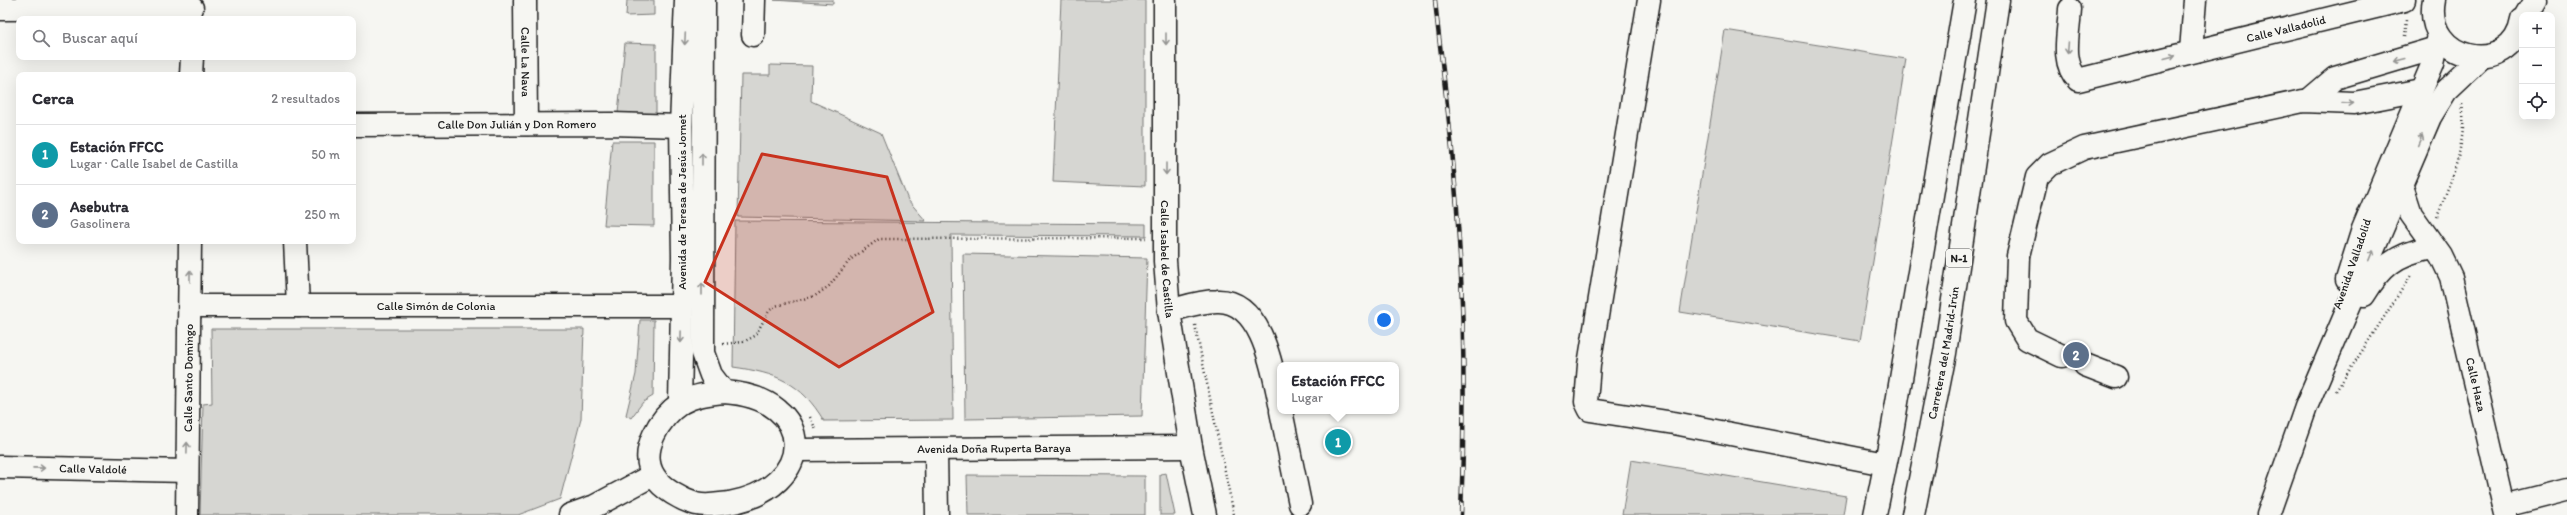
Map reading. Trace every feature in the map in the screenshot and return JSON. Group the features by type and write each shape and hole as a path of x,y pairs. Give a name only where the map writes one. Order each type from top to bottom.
{"main road":[{"name":"Calle La Nava","path":"525,0 526,124"},
{"name":"Avenida de Teresa de Jesús Jornet","path":"680,403 681,126 686,0"},
{"name":"Avenida de Teresa de Jesús Jornet","path":"704,0 702,353 711,375 724,392"},
{"path":"753,34 754,0"},
{"name":"Calle Isabel de Castilla","path":"1165,0 1165,261 1169,311 1191,447 1205,515"},
{"path":"1649,0 1589,365 1586,402 1590,410 1743,443 1885,464"},
{"path":"1875,515 1965,0"},
{"name":"Carretera del Madrid-Irún","path":"1913,515 1945,353 1998,0"},
{"path":"2192,51 2195,0"},
{"name":"Calle Valladolid","path":"2070,10 2067,58 2071,73 2078,80 2404,0"},
{"path":"2434,0 2434,22 2437,42"},
{"path":"2522,0 2523,12"},
{"path":"2528,12 2536,0"},
{"path":"0,9 192,9"},
{"path":"2309,100 2336,78 2437,42 2446,45 2457,52 2482,57 2494,54 2506,48 2519,27"},
{"name":"Avenida Valladolid","path":"2306,407 2312,380 2363,229 2433,63 2437,42"},
{"name":"Avenida Valladolid","path":"2268,515 2306,407 2338,337 2388,214 2430,117 2446,91 2482,57"},
{"path":"191,72 192,60"},
{"path":"2062,356 2027,339 2016,321 2018,256 2037,177 2050,164 2084,148 2309,100 2354,103 2421,90"},
{"name":"Calle Don Julián y Don Romero","path":"356,125 526,124 681,126"},
{"name":"Avenida Valladolid","path":"2388,214 2385,202 2387,189 2401,155 2406,124"},
{"name":"Calle Haza","path":"2401,184 2411,214 2451,277 2505,510"},
{"name":"Calle Haza","path":"2388,214 2435,252"},
{"name":"Calle Santo Domingo","path":"187,515 190,244"},
{"path":"296,244 298,306"},
{"path":"2338,337 2372,281 2390,262 2408,252 2435,252"},
{"path":"1169,311 1218,300 1234,304 1252,319 1260,332 1273,369 1277,389"},
{"name":"Calle Simón de Colonia","path":"190,306 681,306"},
{"path":"2085,366 2116,377"},
{"path":"724,392 757,397 774,406 788,421 794,434 796,450 789,464 774,484 753,497 733,508 712,506 699,509 667,489 653,476 649,458 650,445 664,419 680,403 703,394 724,392"},
{"path":"1282,414 1300,504"},
{"name":"Avenida Doña Ruperta Baraya","path":"796,450 1191,447"},
{"path":"936,450 937,515"},
{"name":"Calle Valdolé","path":"0,467 187,471"},
{"path":"570,515 595,506 653,476"},
{"path":"2505,510 2567,490"}],"path":[{"path":"721,336 721,344 743,342 755,336 769,311 776,306 815,296 829,286 850,260 879,239 1142,237 1149,239 1152,256 1156,260 1165,261"},
{"path":"1191,305 1234,515"}],"highlighted area":[{"path":"762,154 887,177 933,312 839,367 705,282"}],"shaded area":[{"path":"627,0 654,0 654,15 626,16"},
{"path":"774,0 833,0 833,4"},
{"path":"1061,0 1145,0 1145,186 1053,182"},
{"path":"1725,30 1906,59 1860,341 1680,312"},
{"path":"625,43 656,44 656,114 618,113"},
{"path":"770,65 812,66 811,101 881,133 908,200 926,221 738,217 741,75 770,75"},
{"path":"612,141 654,141 654,226 604,225"},
{"path":"735,221 1146,224 1146,236 951,235 953,420 824,421 806,397 786,382 775,376 762,372 733,367"},
{"path":"963,254 1147,258 1142,416 965,419"},
{"path":"640,320 654,320 653,396 643,402 631,418 626,415 636,374"},
{"path":"211,329 584,329 581,419 560,499 518,515 200,515 203,404 212,403"},
{"path":"1631,460 1846,496 1843,515 1622,515"},
{"path":"1166,473 1175,515 1160,515 1160,474"},
{"path":"967,475 1145,476 1145,515 968,515"}],"railway":[{"path":"1435,0 1452,150 1459,241 1464,378 1461,515"}],"place":[{"name":"Asebutra","path":"2076,355"},
{"name":"Estación FFCC","path":"1338,442"}]}
